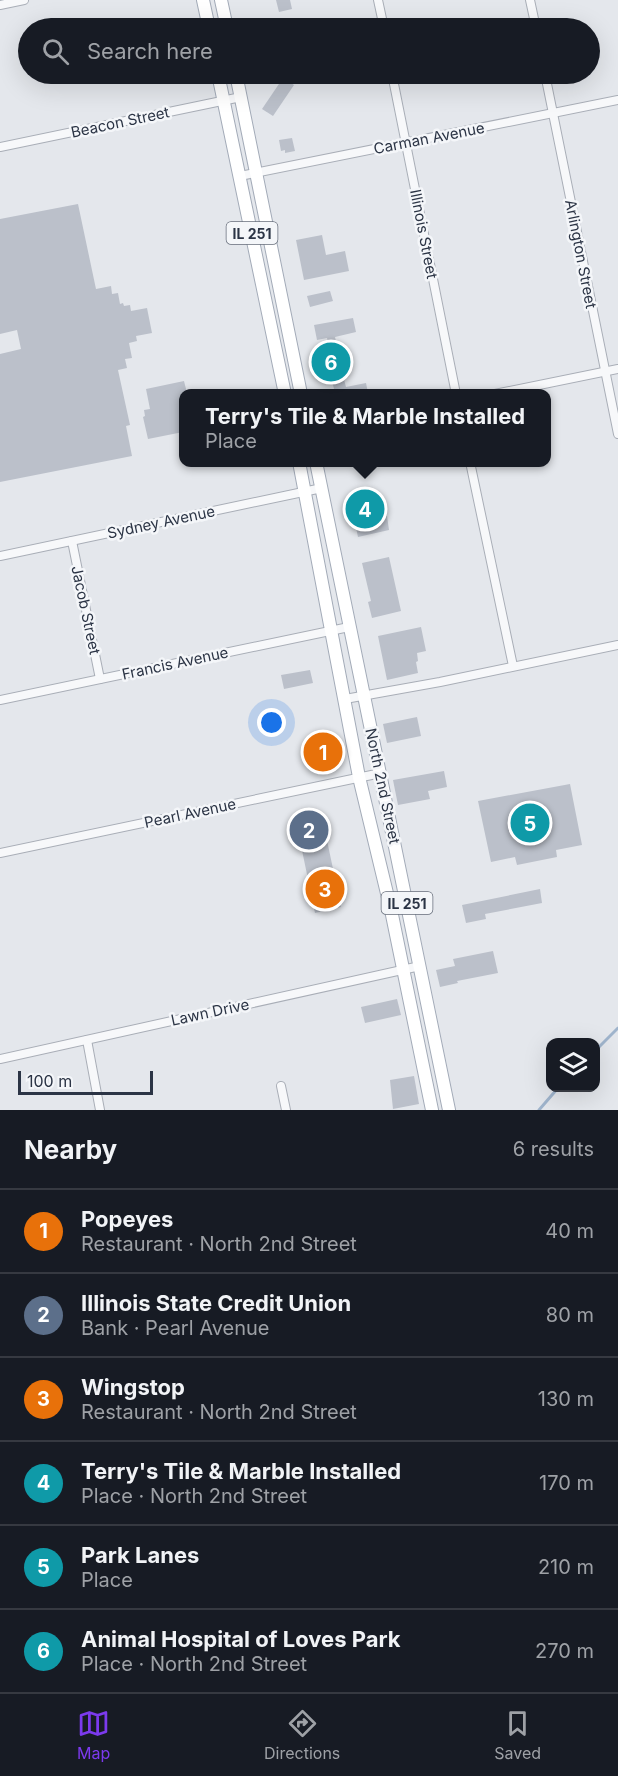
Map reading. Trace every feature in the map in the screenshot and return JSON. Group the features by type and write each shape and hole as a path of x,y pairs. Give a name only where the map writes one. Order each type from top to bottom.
{"main road":[{"path":"203,0 207,18"},
{"path":"221,0 225,18"},
{"name":"IL 251","path":"220,84 284,389"},
{"name":"IL 251","path":"238,84 300,389"},
{"name":"North 2nd Street","path":"300,467 360,777 391,910 432,1110"},
{"name":"North 2nd Street","path":"317,467 449,1110"}],"street":[{"path":"0,5 24,0"},
{"path":"378,0 382,18"},
{"path":"530,0 534,18"},
{"name":"Illinois Street","path":"394,84 455,389"},
{"name":"Arlington Street","path":"547,84 618,434"},
{"name":"Beacon Street","path":"0,147 241,97"},
{"name":"Carman Avenue","path":"240,176 618,100"},
{"path":"516,389 618,369"},
{"path":"472,467 513,666"},
{"name":"Sydney Avenue","path":"0,555 322,488"},
{"name":"Jacob Street","path":"72,541 100,679"},
{"name":"Francis Avenue","path":"0,700 349,627"},
{"path":"345,699 618,645"},
{"name":"Pearl Avenue","path":"0,853 381,773"},
{"name":"Lawn Drive","path":"0,1059 420,966"},
{"path":"87,1040 100,1110"},
{"path":"281,1086 286,1110"}],"building":[{"path":"276,0 290,0 292,9 279,12"},
{"path":"279,84 294,85 273,116 262,109"},
{"path":"292,138 295,151 285,153 285,150 281,151 279,140"},
{"path":"78,204 96,289 111,286 112,294 118,293 120,304 130,305 131,311 147,308 152,333 136,336 137,341 129,343 132,358 125,359 127,368 118,370 130,425 126,426 132,456 0,482 0,354 21,349 17,330 0,334 0,219"},
{"path":"322,235 326,255 345,251 349,271 304,280 296,240"},
{"path":"330,291 333,301 310,307 307,296"},
{"path":"353,318 356,332 335,337 341,365 350,363 352,370 342,372 346,387 366,383 367,389 334,389 330,372 324,374 320,359 331,357 327,338 317,340 314,325"},
{"path":"184,381 186,389 179,389 179,433 148,439 143,417 145,416 144,410 150,409 146,389"},
{"path":"376,498 380,518 387,516 389,530 358,537 351,504"},
{"path":"389,557 401,611 372,618 368,602 371,601 362,563"},
{"path":"421,627 426,651 417,653 418,673 387,680 378,636"},
{"path":"310,670 313,683 284,689 281,675"},
{"path":"417,717 421,736 387,743 383,724"},
{"path":"330,740 331,744 340,742 343,754 306,762 303,749 323,745 323,741"},
{"path":"444,771 447,787 428,791 430,799 398,805 393,780"},
{"path":"570,784 582,845 556,850 557,857 517,865 515,857 491,862 478,801"},
{"path":"313,818 315,828 324,826 341,907 315,913 298,831 302,830 300,820"},
{"path":"540,889 542,903 485,914 486,919 466,923 462,905"},
{"path":"493,951 498,973 457,981 458,983 440,987 436,970 455,966 453,959"},
{"path":"397,999 401,1015 365,1023 361,1007"},
{"path":"414,1076 419,1104 393,1109 390,1080"}],"waterway":[{"path":"600,1046 618,1028"},
{"path":"539,1110 555,1092"}],"place":[{"name":"Animal Hospital of Loves Park","path":"331,362"},
{"name":"Terry's Tile & Marble Installed","path":"365,509"},
{"name":"Popeyes","path":"323,752"},
{"name":"Park Lanes","path":"530,823"},
{"name":"Illinois State Credit Union","path":"309,830"},
{"name":"Wingstop","path":"325,889"}]}
